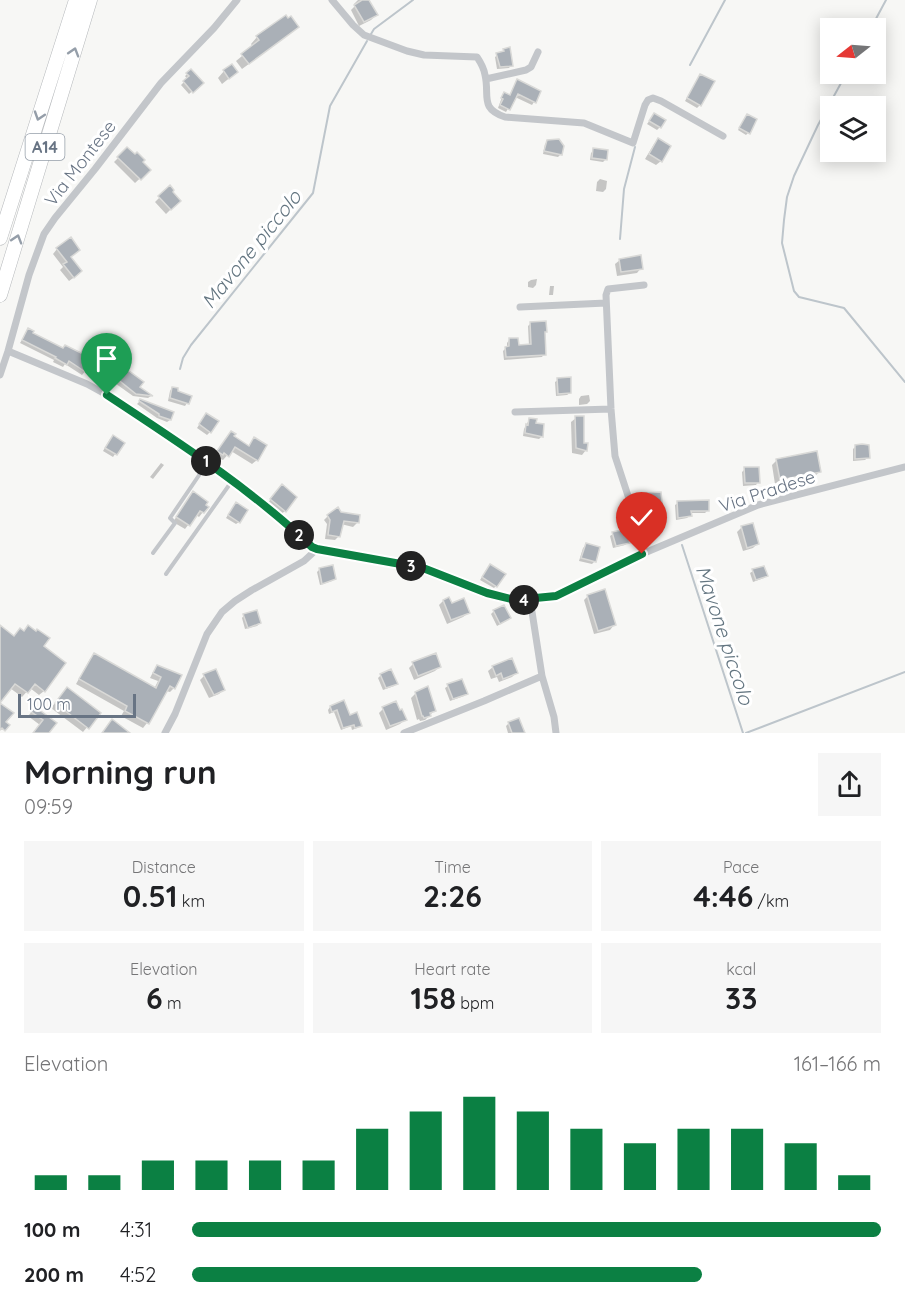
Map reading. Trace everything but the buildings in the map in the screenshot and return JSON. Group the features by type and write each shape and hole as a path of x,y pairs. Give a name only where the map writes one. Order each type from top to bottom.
{"highway":[{"name":"A14","path":"0,238 76,0"},
{"name":"A14","path":"0,295 90,0"}],"street":[{"name":"Via Montese","path":"0,375 29,275 44,234 161,84 237,0"},
{"path":"332,0 364,35 424,55 477,57 482,64 486,79 489,107 494,113 505,117 584,123 633,142 645,105 653,98 723,136"},
{"path":"486,79 526,70 531,67 538,52"},
{"path":"642,554 632,508 615,456 606,295 608,290 644,285"},
{"path":"520,307 606,303"},
{"name":"Via Pradese","path":"8,351 87,384 107,395 208,462 264,505 312,547 423,568 515,600 556,596 642,554 758,505 905,467"},
{"path":"515,412 611,409"},
{"path":"165,733 207,634 222,612 252,590 304,561 317,549"},
{"path":"530,599 542,676 554,717 556,733"},
{"path":"404,733 542,676"}],"lane":[{"path":"153,553 175,523 170,518 208,462"},
{"path":"166,574 232,481"}],"waterway":[{"name":"Mavone piccolo","path":"371,34 374,29 413,0"},
{"name":"Mavone piccolo","path":"690,65 725,0"},
{"name":"Mavone piccolo","path":"876,18 886,0"},
{"name":"Mavone piccolo","path":"180,369 183,358 191,345 313,193 330,106 367,41"},
{"name":"Mavone piccolo","path":"841,84 794,176 787,197 782,243 794,291 799,297 844,308 905,382"},
{"name":"Mavone piccolo","path":"620,239 624,189 635,147"},
{"name":"Mavone piccolo","path":"682,545 743,733"},
{"name":"Mavone piccolo","path":"746,733 905,672"}],"route":[{"path":"107,395 203,458 317,549 423,568 487,593 515,600 556,596 642,554"}]}
